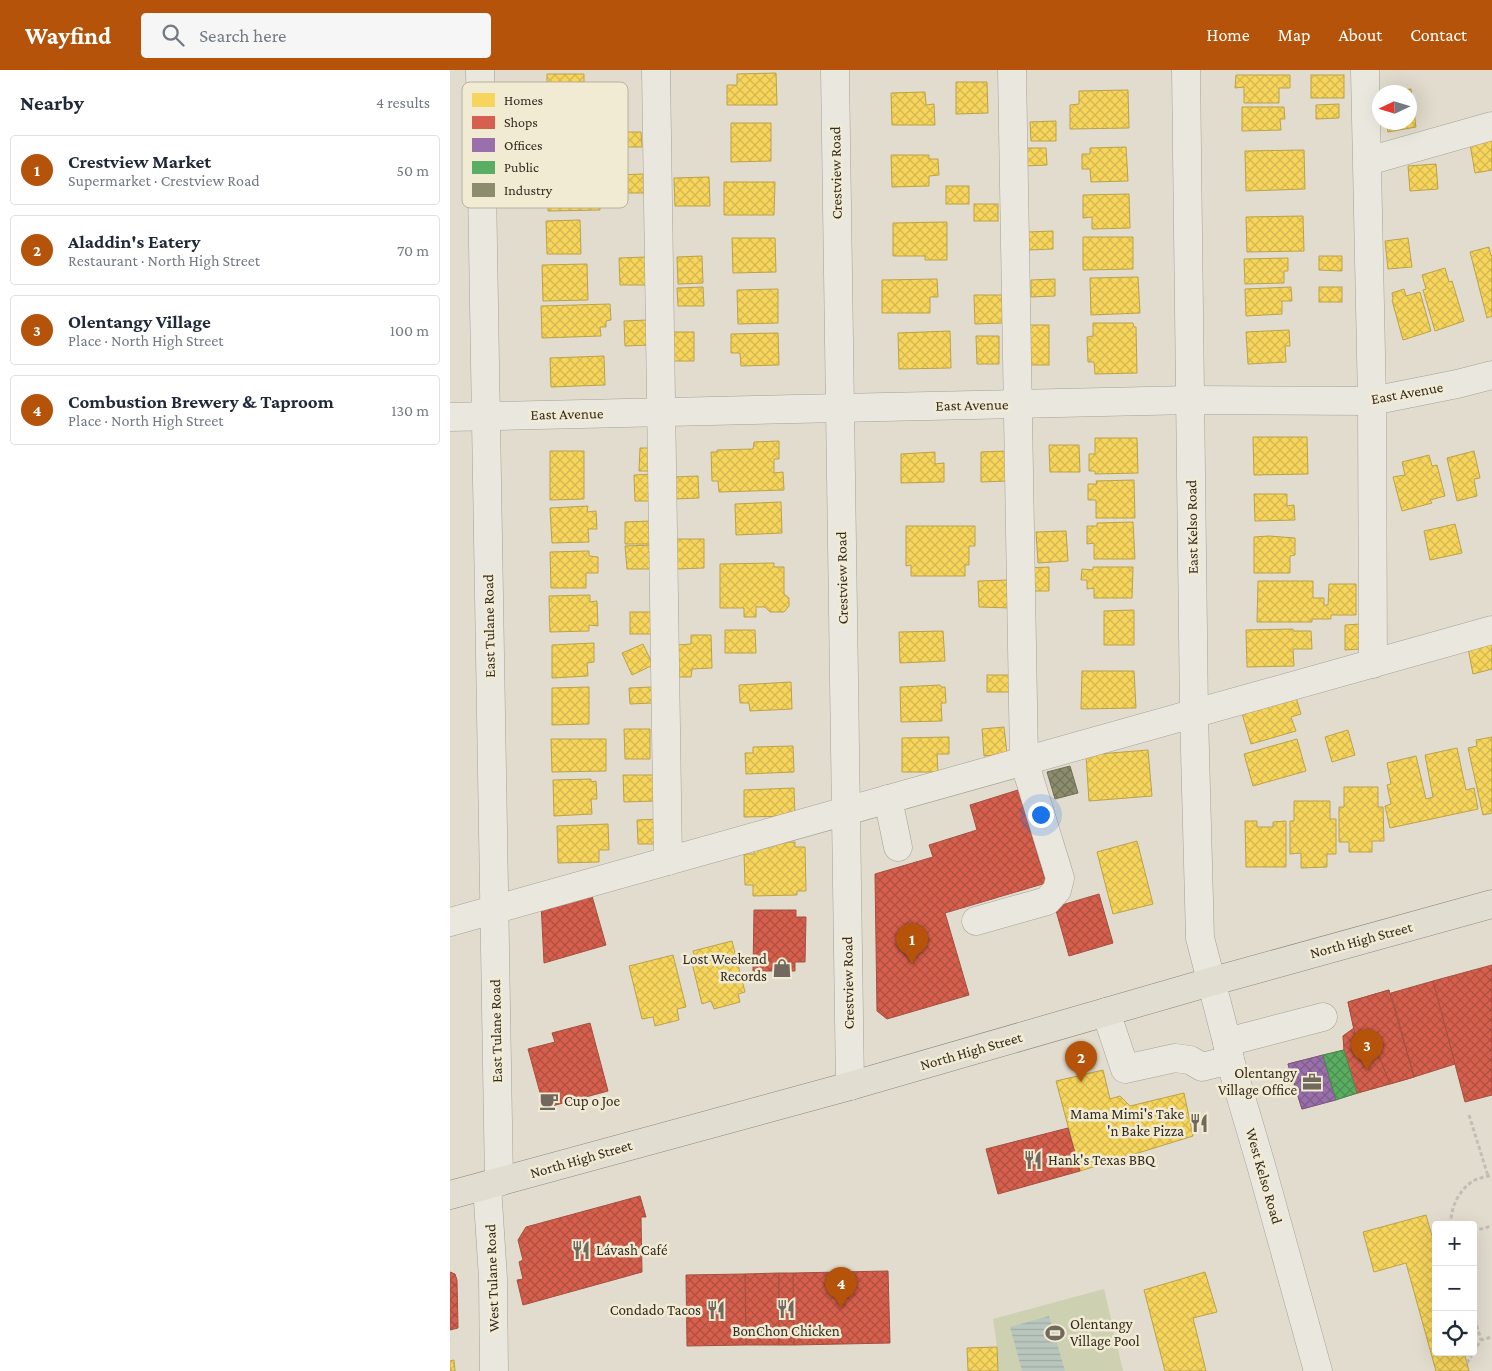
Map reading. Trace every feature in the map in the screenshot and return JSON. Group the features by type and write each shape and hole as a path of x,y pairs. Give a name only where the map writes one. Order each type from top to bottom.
{"main road":[{"name":"North High Street","path":"450,1195 850,1086 1210,982 1492,904"}],"street":[{"path":"656,70 668,861"},
{"name":"Crestview Road","path":"835,70 850,1086"},
{"path":"976,921 1047,901 1057,890 1060,878 1024,762 1012,70"},
{"name":"East Kelso Road","path":"1186,70 1194,714 1199,922 1200,938 1210,982"},
{"path":"1365,70 1372,401 1373,664"},
{"path":"1368,161 1492,126"},
{"name":"East Tulane Road","path":"482,208 494,909 493,1184"},
{"name":"East Avenue","path":"450,417 1191,400 1372,401 1458,384 1492,375"},
{"path":"450,922 1492,630"},
{"path":"888,799 898,847"},
{"name":"West Kelso Road","path":"1210,982 1318,1371"},
{"path":"1106,1012 1125,1069 1175,1058 1190,1060 1202,1067 1228,1051 1323,1017"},
{"name":"West Tulane Road","path":"493,1184 494,1371"}],"path":[{"path":"1470,1115 1488,1176"},
{"path":"1450,1221 1456,1198 1473,1181 1492,1175"},
{"path":"1477,1230 1492,1226"},
{"path":"1477,1326 1481,1340"},
{"path":"1467,1363 1481,1340 1492,1337"}],"green space":[{"name":"Olentangy Village Pool","path":"1104,1289 1123,1371 968,1371 967,1348 997,1347 993,1319"}],"shaded area":[{"path":"1049,1316 1065,1371 1022,1371 1010,1327"}],"building: Homes":[{"path":"776,73 777,105 727,105 727,85 737,85 737,74"},
{"path":"547,74 584,74 584,82 547,82"},
{"path":"1236,75 1290,75 1290,88 1279,88 1279,103 1244,103 1244,87 1235,88"},
{"path":"1311,75 1344,75 1344,98 1311,98"},
{"path":"956,82 987,82 988,113 956,114"},
{"path":"1128,90 1129,128 1070,129 1070,105 1079,104 1079,91"},
{"path":"925,92 926,105 934,104 935,125 892,125 891,93"},
{"path":"1339,104 1339,118 1316,119 1316,105"},
{"path":"1242,107 1284,107 1285,119 1280,119 1281,130 1242,131"},
{"path":"1056,121 1056,141 1031,141 1030,122"},
{"path":"731,123 771,123 771,161 731,162"},
{"path":"628,132 641,132 642,147 628,147"},
{"path":"1492,140 1492,170 1475,173 1470,144"},
{"path":"1126,147 1128,181 1091,182 1090,169 1082,169 1082,154 1090,154 1090,148"},
{"path":"1025,148 1046,148 1047,165 1025,166"},
{"path":"1304,150 1305,189 1246,191 1245,151"},
{"path":"891,155 929,155 929,159 938,159 939,175 929,176 929,186 892,187"},
{"path":"1436,164 1438,189 1410,191 1408,166"},
{"path":"643,174 644,193 628,193 628,175"},
{"path":"709,177 710,206 675,206 674,178"},
{"path":"724,182 775,182 774,215 724,215"},
{"path":"946,186 969,186 969,204 946,204"},
{"path":"1129,194 1130,228 1092,229 1092,217 1083,218 1083,195"},
{"path":"974,204 998,204 998,221 974,221"},
{"path":"548,208 600,208 600,210 548,211"},
{"path":"1303,216 1304,251 1247,252 1246,217"},
{"path":"580,220 581,254 547,254 546,221"},
{"path":"947,222 947,260 925,260 925,256 893,256 893,223"},
{"path":"1053,231 1053,249 1028,250 1028,232"},
{"path":"1083,237 1133,237 1133,269 1083,270"},
{"path":"732,238 775,238 776,272 733,273"},
{"path":"1408,238 1412,267 1388,269 1385,241"},
{"path":"1489,247 1492,255 1492,316 1487,318 1470,252"},
{"path":"702,256 703,283 678,284 677,257"},
{"path":"1319,256 1342,256 1342,271 1319,270"},
{"path":"646,257 647,285 620,285 619,258"},
{"path":"1288,258 1288,271 1284,271 1284,283 1245,284 1244,259"},
{"path":"587,264 588,300 543,301 542,265"},
{"path":"1445,268 1449,282 1452,281 1464,321 1435,331 1423,290 1426,289 1422,275"},
{"path":"1138,277 1140,313 1091,315 1090,278"},
{"path":"937,279 938,297 930,297 930,313 882,313 882,280"},
{"path":"1055,279 1055,296 1031,297 1031,280"},
{"path":"703,287 704,306 678,306 677,288"},
{"path":"1291,287 1292,301 1282,301 1282,314 1246,316 1245,289"},
{"path":"1319,287 1342,287 1342,302 1319,302"},
{"path":"778,289 778,323 738,324 737,290"},
{"path":"1404,289 1406,296 1420,292 1431,331 1403,340 1392,300 1392,293"},
{"path":"974,295 1002,295 1003,323 975,324"},
{"path":"610,304 611,320 606,321 606,327 600,327 601,336 542,338 541,306"},
{"path":"648,320 649,345 625,346 624,321"},
{"path":"1093,323 1133,323 1134,327 1136,327 1137,373 1095,374 1094,362 1088,362 1087,337 1093,336"},
{"path":"1022,325 1049,325 1049,365 1022,365"},
{"path":"1289,330 1290,346 1285,346 1286,362 1248,364 1246,332"},
{"path":"950,331 951,368 899,369 898,333"},
{"path":"672,332 694,332 694,361 673,361"},
{"path":"778,333 779,365 741,366 740,353 731,353 731,334"},
{"path":"976,336 999,336 999,364 977,364"},
{"path":"604,356 605,385 551,387 550,358"},
{"path":"1253,437 1307,437 1308,474 1254,475"},
{"path":"1095,438 1137,438 1138,473 1095,474 1095,471 1089,471 1089,454 1095,454"},
{"path":"779,441 779,459 774,459 774,473 783,472 784,490 719,492 718,481 712,481 711,452 717,452 717,450 753,449 754,442"},
{"path":"1049,445 1079,445 1080,472 1050,472"},
{"path":"640,448 653,448 653,471 639,471"},
{"path":"550,451 584,451 584,499 550,500"},
{"path":"1007,451 1008,481 981,482 981,452"},
{"path":"1474,451 1480,478 1474,479 1477,496 1457,501 1447,458"},
{"path":"935,452 935,464 944,463 944,482 901,483 901,454"},
{"path":"1429,455 1432,466 1437,465 1445,496 1430,500 1432,503 1402,511 1393,477 1405,475 1402,462"},
{"path":"655,474 655,501 635,501 634,475"},
{"path":"698,476 699,498 674,499 673,477"},
{"path":"1134,480 1135,518 1096,518 1096,500 1088,500 1088,484 1097,484 1096,481"},
{"path":"1254,494 1287,494 1287,506 1294,505 1295,520 1255,521"},
{"path":"781,502 782,533 736,535 735,504"},
{"path":"588,506 587,512 596,511 597,529 588,529 589,542 552,543 550,508"},
{"path":"651,521 652,544 625,544 625,522"},
{"path":"1133,522 1135,559 1094,559 1094,543 1087,544 1087,526 1097,526 1097,523"},
{"path":"1455,524 1462,553 1430,560 1424,531"},
{"path":"906,526 975,526 975,546 969,546 969,565 965,565 965,576 911,576 911,565 906,566"},
{"path":"1066,531 1068,561 1038,563 1036,532"},
{"path":"1254,537 1295,538 1295,555 1290,556 1290,573 1254,573"},
{"path":"676,539 704,539 704,568 676,569"},
{"path":"654,545 654,569 627,569 625,546"},
{"path":"589,551 589,556 598,557 598,573 586,573 586,588 551,588 550,552"},
{"path":"774,563 774,567 784,567 784,594 789,598 789,606 784,612 770,612 765,607 756,607 756,617 744,617 744,608 720,608 720,564"},
{"path":"1049,567 1049,591 1025,591 1025,568"},
{"path":"1093,567 1133,567 1132,598 1094,598 1094,588 1087,589 1087,580 1081,580 1082,569 1093,570"},
{"path":"1010,580 1011,608 979,607 978,581"},
{"path":"1258,581 1313,581 1313,598 1324,598 1324,605 1328,605 1329,584 1356,584 1356,615 1331,615 1331,619 1312,619 1312,622 1257,622"},
{"path":"590,595 590,602 597,601 598,626 589,625 589,631 550,632 549,596"},
{"path":"1134,610 1134,645 1104,645 1104,611"},
{"path":"630,612 656,612 656,634 630,634"},
{"path":"1360,624 1360,649 1345,650 1345,625"},
{"path":"1293,629 1293,631 1311,631 1312,649 1293,649 1294,666 1247,667 1246,630"},
{"path":"725,630 755,630 756,653 725,653"},
{"path":"943,631 945,661 900,663 899,632"},
{"path":"691,635 711,635 712,668 692,669 691,677 679,677 678,645 691,644"},
{"path":"1492,638 1492,669 1473,674 1467,643"},
{"path":"594,643 594,662 587,663 588,676 552,678 552,645"},
{"path":"643,644 653,665 632,675 622,653"},
{"path":"1082,671 1134,671 1136,708 1081,709"},
{"path":"987,675 1009,675 1009,692 987,692"},
{"path":"791,682 792,709 750,711 749,703 740,703 739,685"},
{"path":"940,685 945,687 946,703 941,703 942,721 901,722 900,687"},
{"path":"589,687 589,724 552,725 552,688"},
{"path":"652,687 652,703 630,704 629,688"},
{"path":"1295,694 1301,714 1291,717 1296,731 1251,744 1241,710"},
{"path":"1004,727 1007,754 984,756 982,729"},
{"path":"624,729 650,729 650,759 625,759"},
{"path":"1348,730 1355,755 1332,762 1325,737"},
{"path":"949,737 949,754 937,754 938,772 902,772 902,738"},
{"path":"1492,737 1492,813 1483,815 1468,748 1477,746 1476,740"},
{"path":"551,739 606,739 606,771 552,772"},
{"path":"1297,739 1306,771 1253,786 1244,754"},
{"path":"793,746 794,772 746,774 745,753 753,753 753,747"},
{"path":"1457,748 1466,790 1474,788 1478,809 1390,828 1385,806 1391,804 1387,785 1391,784 1387,763 1416,756 1426,799 1433,797 1425,755"},
{"path":"1148,750 1152,796 1089,801 1086,755"},
{"path":"623,775 654,775 654,801 624,802"},
{"path":"591,779 591,782 596,781 597,799 591,799 592,814 554,816 553,780"},
{"path":"1344,787 1378,787 1378,807 1383,807 1384,841 1372,841 1372,852 1349,852 1349,842 1339,842 1339,807 1344,807"},
{"path":"794,788 795,816 744,817 744,790"},
{"path":"1294,801 1330,801 1330,819 1336,819 1336,854 1327,854 1327,867 1301,868 1301,853 1290,854 1290,821 1294,821"},
{"path":"661,819 661,844 638,844 637,820"},
{"path":"1245,821 1257,821 1257,827 1273,827 1273,822 1286,821 1286,867 1246,867"},
{"path":"608,824 609,850 599,850 599,862 558,863 557,826"},
{"path":"1137,841 1153,904 1113,914 1097,852"},
{"path":"795,842 795,847 805,847 806,891 797,891 797,895 753,896 753,885 745,885 744,854 754,854 754,843"},
{"path":"732,941 745,992 738,994 740,1002 714,1009 711,1001 702,1004 691,959 695,958 693,951"},
{"path":"673,955 686,1007 677,1009 679,1020 655,1026 653,1017 642,1019 629,966"},
{"path":"1354,1028 1357,1044 1379,1056 1390,1084 1357,1093 1344,1050 1343,1036"},
{"path":"1103,1070 1110,1099 1120,1096 1130,1106 1184,1093 1193,1136 1080,1171 1056,1081"},
{"path":"1426,1215 1432,1236 1432,1356 1465,1356 1469,1371 1436,1371 1406,1263 1374,1272 1363,1232"},
{"path":"1205,1272 1217,1312 1193,1318 1206,1371 1165,1371 1144,1290"},
{"path":"997,1347 998,1371 968,1371 967,1348"},
{"path":"454,1360 455,1371 450,1371 450,1361"}],"building: Shops":[{"path":"1018,790 1046,883 945,913 969,995 887,1019 877,1011 875,874 933,857 929,845 977,830 970,805"},
{"path":"590,889 606,945 544,963 541,903"},
{"path":"1099,894 1113,943 1069,956 1055,907"},
{"path":"754,910 796,910 796,917 806,917 805,962 795,962 795,971 753,971"},
{"path":"1492,965 1492,1095 1465,1102 1433,981"},
{"path":"1433,981 1455,1064 1414,1077 1391,993"},
{"path":"1389,990 1414,1077 1302,1109 1288,1064 1344,1050 1343,1036 1354,1028 1348,1002"},
{"path":"1389,990 1414,1077 1390,1084 1379,1056 1357,1044 1348,1002"},
{"path":"590,1023 608,1091 552,1106 542,1100 528,1049 555,1042 552,1033"},
{"name":"Hank's Texas BBQ","path":"1068,1128 1080,1171 998,1194 986,1149"},
{"name":"Lávash Café","path":"640,1196 646,1217 641,1217 642,1272 523,1305 517,1280 523,1279 519,1262 523,1260 518,1240 526,1227"},
{"path":"888,1271 890,1343 794,1345 793,1273"},
{"path":"450,1272 455,1274 457,1280 458,1328 450,1330"},
{"path":"779,1273 779,1345 746,1345 745,1274"},
{"name":"BonChon Chicken","path":"779,1273 793,1273 794,1345 779,1345"},
{"name":"Condado Tacos","path":"745,1274 746,1345 687,1346 686,1275"}],"building: Offices":[{"name":"Olentangy Village Office","path":"1323,1055 1336,1100 1302,1109 1288,1064"}],"building: Public":[{"path":"1344,1050 1357,1093 1336,1100 1323,1055"}],"building: Industry":[{"path":"1070,766 1078,793 1055,799 1047,772"}],"place":[{"name":"Crestview Market","path":"912,964"},
{"name":"Lost Weekend Records","path":"782,968"},
{"name":"Olentangy Village","path":"1367,1070"},
{"name":"Aladdin's Eatery","path":"1081,1082"},
{"name":"Olentangy Village Office","path":"1312,1082"},
{"name":"Cup o Joe","path":"549,1101"},
{"name":"Mama Mimi's Take 'n Bake Pizza","path":"1199,1123"},
{"name":"Hank's Texas BBQ","path":"1033,1160"},
{"name":"Lávash Café","path":"581,1250"},
{"name":"Combustion Brewery & Taproom","path":"841,1308"},
{"name":"BonChon Chicken","path":"786,1309"},
{"name":"Condado Tacos","path":"716,1310"},
{"name":"Olentangy Village Pool","path":"1055,1333"}]}
